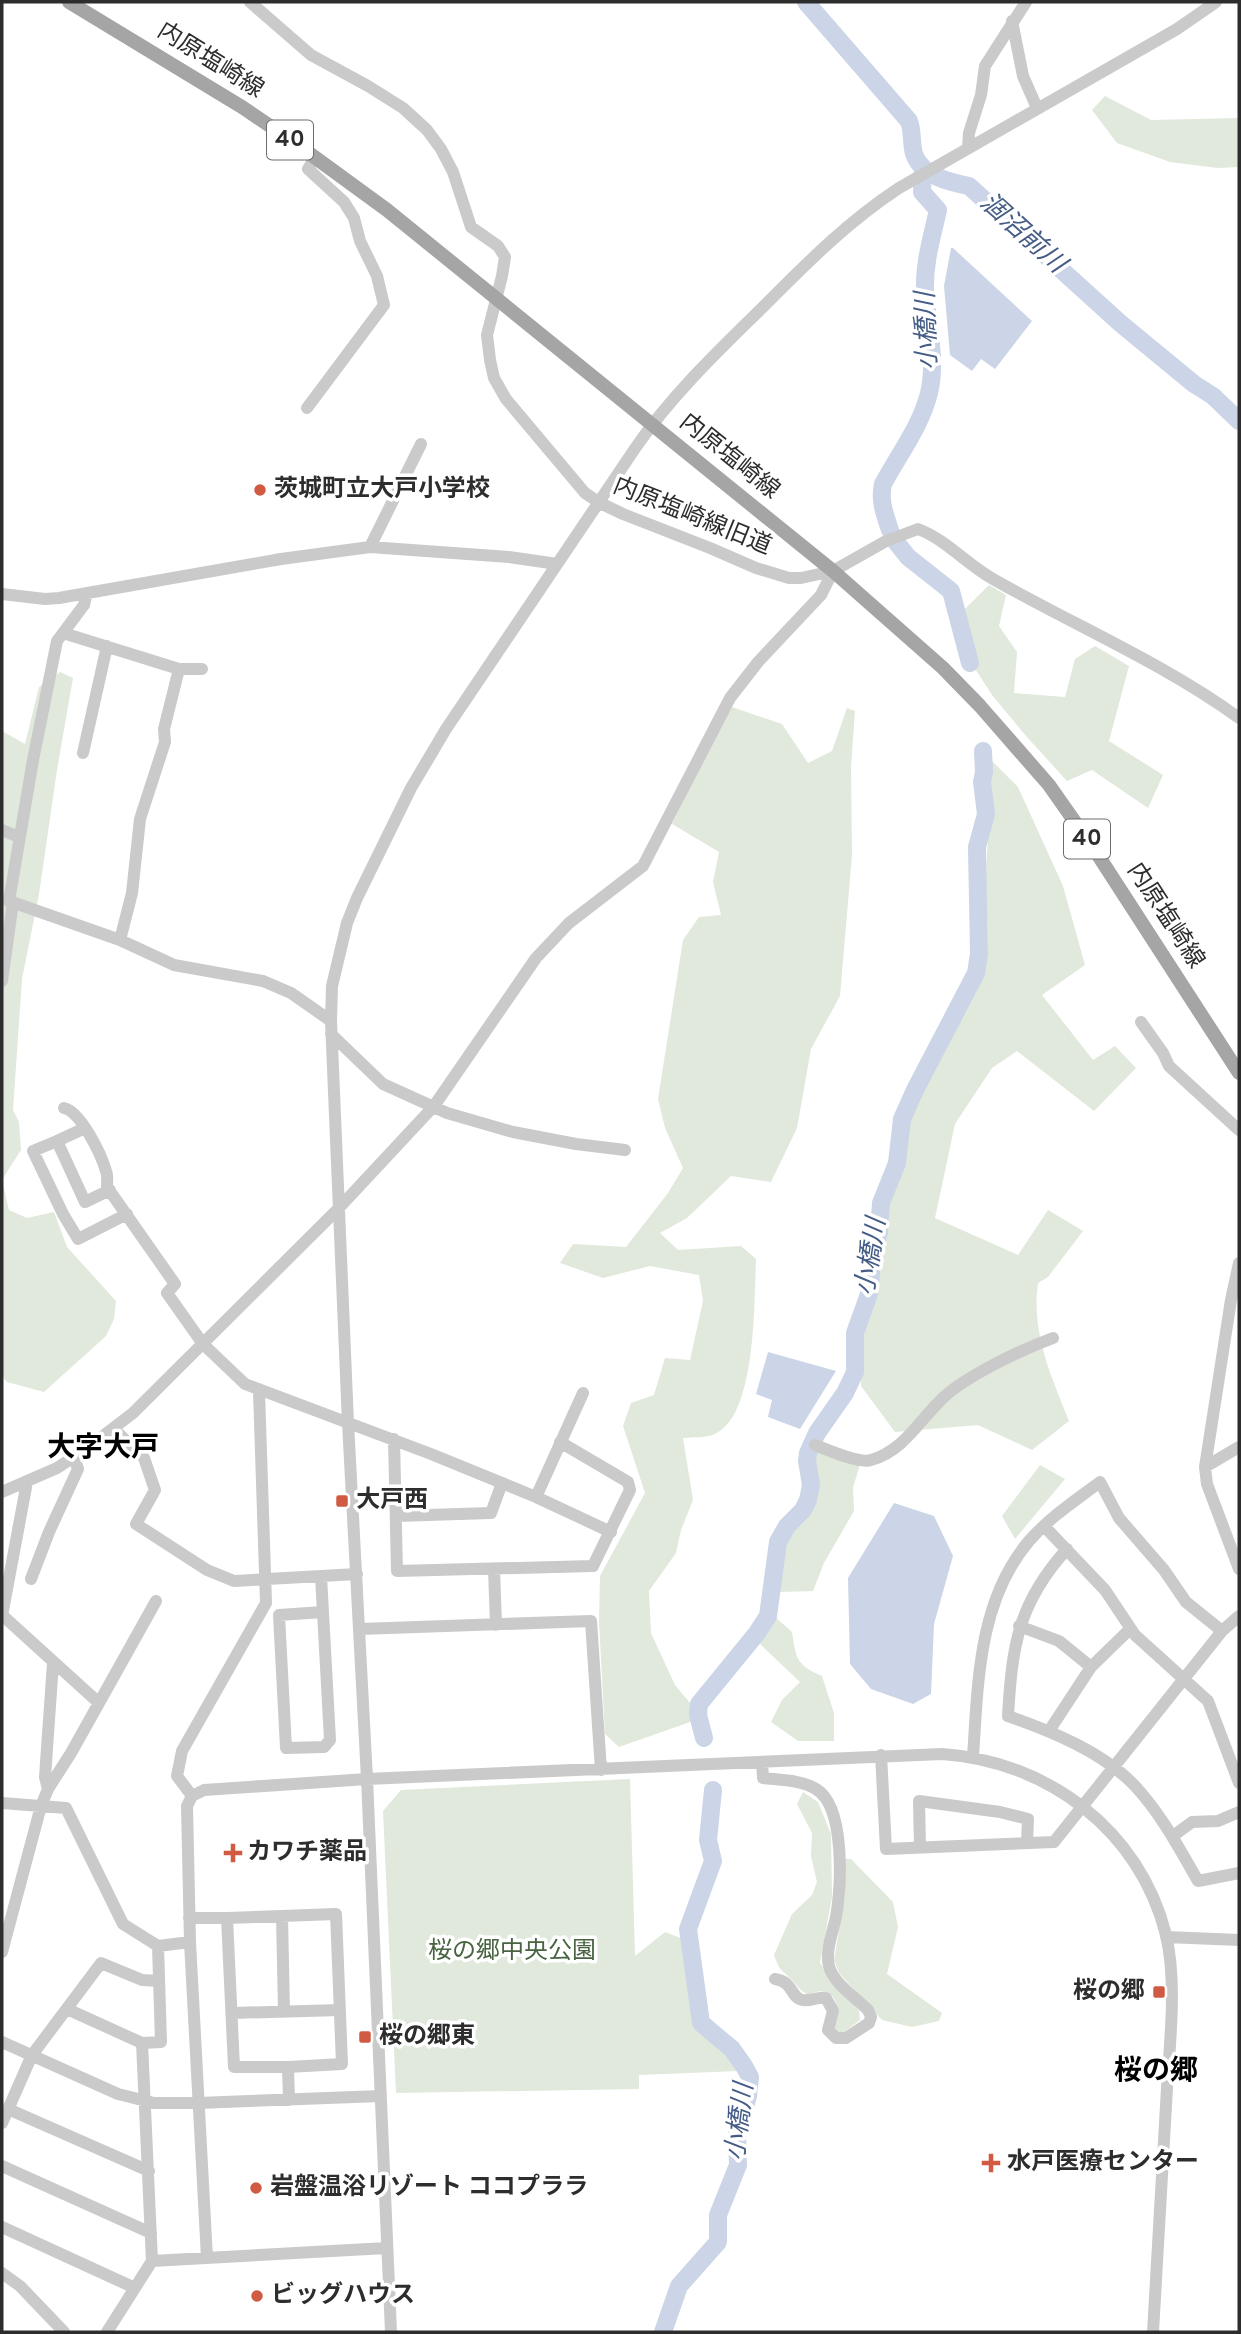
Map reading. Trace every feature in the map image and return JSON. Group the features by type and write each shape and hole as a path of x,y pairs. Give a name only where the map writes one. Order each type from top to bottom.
{"main road":[{"name":"内原塩崎線","path":"69,2 215,90 315,157 387,210 833,571 961,684 1037,769 1096,852 1239,1073"}],"street":[{"name":"内原塩崎線旧道","path":"250,2 311,55 403,108 427,130 453,172 471,227 499,246 505,257 487,335 494,377 500,389 579,486 600,503 764,571 801,578 833,571 886,541 918,528 938,538 981,573 1202,691 1237,716"},
{"path":"965,150 981,95 985,66 1026,2"},
{"path":"391,2332 331,1027 332,986 348,923 357,898 411,788 446,729 653,424 697,373 855,218 906,184 1177,29 1216,2"},
{"path":"1012,21 1023,76 1037,108"},
{"path":"307,408 384,305 377,276 360,241 354,218 344,202 308,169 315,157"},
{"path":"370,547 421,444"},
{"path":"2,594 45,599 281,559 370,547 509,557 557,564"},
{"path":"2,1492 74,1457 114,1429 338,1209 434,1106 536,958 569,923 643,866 730,698 758,662 821,595 833,571"},
{"path":"87,593 84,605 57,641 9,901 120,940 174,965 263,981 291,993 331,1027 383,1084 464,1119 513,1132 625,1150"},
{"path":"63,633 179,669 202,669"},
{"path":"83,753 107,646"},
{"path":"120,940 132,893 140,819 164,742 164,729 179,669"},
{"path":"1237,716 1239,731"},
{"path":"2,830 19,837"},
{"path":"2,981 13,902"},
{"path":"1142,1022 1170,1066 1239,1130"},
{"path":"64,1108 72,1110 85,1128 107,1172 107,1187 175,1284 167,1293 203,1344 244,1384 394,1439 536,1497 611,1532"},
{"path":"85,1128 33,1151 63,1214 78,1239 127,1214"},
{"path":"57,1141 85,1202 110,1190"},
{"path":"1239,1263 1205,1467 1207,1484 1239,1569"},
{"path":"815,1445 863,1461 872,1460 900,1446 945,1396 1023,1349 1053,1338"},
{"path":"192,1796 177,1776 182,1751 266,1603 260,1392"},
{"path":"536,1497 583,1393"},
{"path":"114,1429 144,1458 155,1490 136,1524 207,1570 234,1581 357,1574"},
{"path":"394,1439 397,1571 593,1566 630,1490 628,1482 560,1442"},
{"path":"1205,1467 1239,1447"},
{"path":"31,1579 78,1469 74,1457"},
{"path":"27,1482 2,1616 99,1703"},
{"path":"973,1757 981,1654 992,1611 1009,1573 1028,1542 1044,1526 1100,1482 1119,1518 1164,1570 1186,1602 1222,1632"},
{"path":"396,1516 491,1513 502,1483"},
{"path":"1044,1526 1105,1590 1130,1629 1208,1701 1239,1783"},
{"path":"1067,1549 1029,1601 1019,1626 1011,1663 1008,1716 1049,1731 1089,1752 1134,1786 1172,1836 1198,1881 1239,1873"},
{"path":"494,1569 496,1625"},
{"path":"321,1576 323,1612 330,1740 324,1747 286,1748 279,1615 323,1612"},
{"path":"2,1952 41,1806 48,1789 156,1601"},
{"path":"881,1755 886,1849 1054,1842 1184,1678 1239,1616"},
{"path":"359,1629 591,1621 601,1770"},
{"path":"1019,1626 1059,1642 1091,1667"},
{"path":"1049,1731 1091,1667 1130,1629"},
{"path":"48,1789 45,1777 53,1663"},
{"path":"207,2258 189,1918 187,1806 192,1796 204,1790 367,1779 942,1754 973,1757 1034,1776 1082,1805 1135,1865 1149,1891 1166,1937 1170,1977 1170,2041 1153,2332"},
{"path":"762,1762 763,1778 805,1784 821,1792 827,1799 840,1841 840,1896 829,1967 836,1978 868,2010 871,2017 869,2023 846,2038 836,2038 828,2030 833,2011 826,1998 816,1997 804,2001 799,1999 788,1983 775,1979"},
{"path":"920,1847 919,1801 1000,1812 1028,1819 1027,1843"},
{"path":"2,1803 66,1808 123,1924 158,1946 190,1942"},
{"path":"1172,1836 1192,1822 1218,1821 1239,1812"},
{"path":"189,1918 336,1914 342,2064 234,2067 227,1918"},
{"path":"282,1916 284,2012"},
{"path":"1166,1937 1239,1940"},
{"path":"67,2009 142,2043 161,2042 158,1946"},
{"path":"2,2123 32,2055 101,1963 142,1980 159,1981"},
{"path":"232,2013 340,2010"},
{"path":"2,2042 118,2094 146,2102 198,2104 381,2096"},
{"path":"107,2332 152,2261 142,2043"},
{"path":"288,2067 289,2100"},
{"path":"8,2109 149,2171"},
{"path":"2,2166 151,2233"},
{"path":"2,2227 135,2288"},
{"path":"152,2261 387,2248"},
{"path":"2,2273 20,2286 64,2332"}],"green space":[{"path":"1105,96 1151,120 1239,118 1239,167 1218,168 1170,162 1117,143 1092,110"},
{"path":"989,585 1006,595 999,626 1017,652 1014,693 1065,697 1075,659 1095,646 1129,666 1109,741 1163,775 1148,808 1092,770 1067,781 992,695 974,667 974,646 961,613"},
{"path":"60,672 73,678 39,894 22,979 13,1110 19,1122 21,1150 2,1180 2,731 25,744 39,687"},
{"path":"729,706 782,724 808,763 832,751 847,708 855,711 851,767 852,855 840,996 811,1049 797,1128 771,1182 731,1176 687,1218 660,1233 678,1250 741,1246 756,1259 753,1327 746,1381 739,1404 729,1423 712,1435 683,1438 693,1500 681,1530 676,1553 649,1591 651,1633 675,1685 691,1704 693,1721 619,1747 605,1734 599,1621 600,1576 645,1493 623,1426 631,1403 654,1395 665,1358 690,1360 703,1301 699,1275 650,1266 603,1278 560,1263 573,1244 626,1247 668,1193 683,1168 665,1128 658,1099 683,940 699,917 721,915 713,882 719,852 672,824"},
{"path":"992,761 1018,787 1063,886 1085,965 1042,995 1093,1060 1115,1046 1136,1068 1094,1111 1017,1051 992,1068 955,1124 935,1218 1018,1255 1048,1210 1083,1231 1048,1277 1038,1283 1037,1319 1044,1354 1069,1421 1032,1450 978,1425 895,1432 861,1386 863,1331 881,1269 890,1201 910,1112 972,999 988,952 986,874"},
{"path":"2,1180 9,1210 27,1218 54,1212 67,1247 116,1301 114,1319 106,1336 44,1392 7,1382 2,1376"},
{"path":"816,1452 860,1464 853,1488 854,1511 824,1563 813,1591 779,1592 778,1561 788,1533 811,1504"},
{"path":"1040,1465 1065,1479 1015,1539 1002,1516"},
{"path":"774,1616 792,1632 796,1654 802,1664 822,1676 834,1713 834,1741 798,1741 771,1722 782,1700 800,1682 760,1644"},
{"name":"桜の郷中央公園","path":"630,1779 635,1956 665,1932 683,1939 696,2020 720,2044 738,2071 639,2075 639,2089 396,2093 383,1811 401,1790"},
{"path":"803,1792 818,1802 831,1834 832,1897 820,1963 838,1988 859,2010 860,2020 844,2032 837,2033 834,2027 837,2011 834,1998 824,1992 808,1995 805,1993 781,1969 774,1955 792,1914 812,1895 817,1882 811,1856 812,1833 797,1804"},
{"path":"843,1859 851,1859 893,1902 898,1927 887,1974 942,2013 939,2021 912,2027 882,2020 839,1973 834,1960 845,1894"}],"water":[{"path":"951,248 1032,321 995,369 981,359 972,371 950,355 944,286"},
{"path":"768,1352 836,1371 800,1429 768,1417 772,1400 756,1394"},
{"path":"894,1503 934,1516 953,1556 934,1624 931,1694 913,1704 871,1689 850,1664 848,1578"}],"waterway":[{"name":"涸沼前川","path":"806,2 909,121 914,154 923,168 945,180 969,186 1120,323 1194,384 1213,396 1239,421"},
{"name":"小橋川","path":"890,530 882,502 883,484 921,417 931,380 932,355 925,280 938,210 922,192 923,168"},
{"name":"小橋川","path":"896,542 908,557 951,591 970,663"},
{"name":"小橋川","path":"704,1738 698,1715 699,1704 768,1616 778,1542 808,1500 811,1485 808,1453 817,1433 845,1393 855,1372 855,1333 869,1294 881,1203 897,1163 902,1119 976,973 979,954 977,847 986,814 982,782 983,751"},
{"name":"小橋川","path":"663,2332 679,2286 718,2242 718,2215 738,2165 737,2134 748,2096 750,2077 732,2049 701,2023 688,1929 713,1861 708,1840 713,1790"}],"place":[{"name":"茨城町立大戸小学校","path":"260,490"},
{"name":"大戸西","path":"342,1501"},
{"name":"カワチ薬品","path":"233,1853"},
{"name":"桜の郷","path":"1159,1992"},
{"name":"桜の郷東","path":"365,2037"},
{"name":"水戸医療センター","path":"991,2163"},
{"name":"岩盤温浴リゾート ココプララ","path":"256,2188"},
{"name":"ビッグハウス","path":"257,2296"}],"district":[{"name":"大字大戸","path":"103,1449"},
{"name":"桜の郷","path":"1156,2072"}]}
